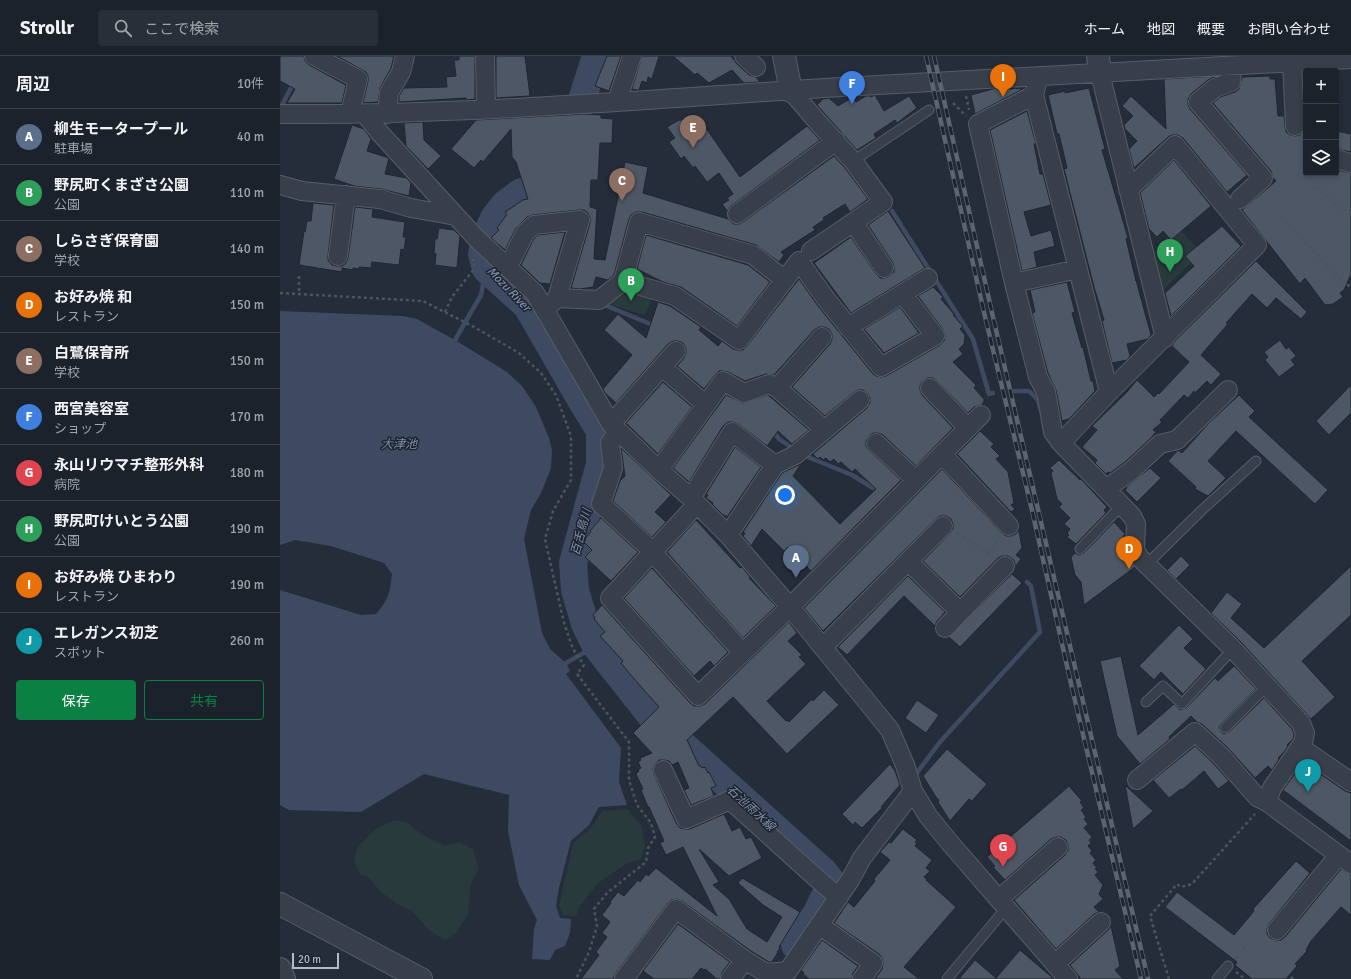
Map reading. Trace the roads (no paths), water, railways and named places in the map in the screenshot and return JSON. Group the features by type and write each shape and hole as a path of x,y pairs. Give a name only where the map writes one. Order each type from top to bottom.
{"street":[{"path":"314,56 358,79 358,114 380,133 477,238 536,294 551,304 614,428 694,501 728,536 823,647 890,730 905,765 913,791 928,816 1068,979"},
{"path":"387,114 389,93 401,72 405,56"},
{"path":"484,56 486,108"},
{"path":"617,101 632,56"},
{"path":"784,56 791,91 853,160 883,202 811,251"},
{"path":"280,114 387,114 1039,76 1099,64 1232,66 1351,59"},
{"path":"1292,62 1295,126"},
{"path":"1099,64 1128,190 1165,338"},
{"path":"1232,66 1231,82 1216,88 1198,102 1263,178 1240,199"},
{"path":"1039,76 1034,94 1109,392"},
{"path":"1034,94 978,124 1014,283 1038,377 1046,392 1053,432 1061,443 1132,516 1136,524 1135,550 1147,564 1233,650 1301,723 1305,733 1302,743 1272,788 1267,802"},
{"path":"737,214 836,141"},
{"path":"1061,443 1109,392 1257,245 1175,146 1128,190"},
{"path":"1339,160 1351,163"},
{"path":"280,185 302,191 380,199 411,208 456,216"},
{"path":"338,256 346,196"},
{"path":"508,267 525,233 534,225 580,220 551,304"},
{"path":"551,304 599,300 623,281 639,222 753,255 785,280"},
{"path":"854,223 884,268"},
{"path":"623,281 675,296 739,340 799,262 826,299 881,367 935,336 903,294"},
{"path":"1014,283 1078,269"},
{"path":"848,327 928,278"},
{"path":"777,388 822,337"},
{"path":"676,351 614,428 610,443 613,468 601,504 648,546 743,653"},
{"path":"662,367 706,405"},
{"path":"659,470 723,382 744,393 769,384 777,388 825,430"},
{"path":"930,388 968,428"},
{"path":"1106,489 1132,470 1160,444 1177,440 1228,390"},
{"path":"728,536 775,465 798,453 860,400"},
{"path":"775,465 732,432 694,501 652,552 610,598 698,696 790,607 981,415"},
{"path":"876,443 916,480"},
{"path":"942,454 1008,526"},
{"path":"823,647 908,561 949,529"},
{"path":"908,561 960,612"},
{"path":"945,628 960,612 999,562"},
{"path":"1137,780 1196,732 1221,756 1257,797 1267,802 1345,859 1277,930"},
{"path":"1300,747 1351,782"},
{"path":"663,770 686,819 730,800 839,897"},
{"path":"632,976 676,908 745,960 781,974 839,897 862,858 913,791"},
{"path":"1003,903 1058,847"},
{"path":"280,904 421,979"},
{"path":"1055,964 1101,922"},
{"path":"819,925 873,963 862,979"},
{"path":"730,979 745,960"},
{"path":"280,969 284,979"}],"lane":[{"path":"853,160 929,110"},
{"path":"1147,564 1202,510 1256,461"},
{"path":"1080,549 1122,505"},
{"path":"1146,702 1163,686 1182,704 1233,650"},
{"path":"1225,728 1267,686"},
{"path":"947,979 1003,903"},
{"path":"1217,979 1228,966"}],"water":[{"name":"大津池","path":"280,311 403,316 417,319 507,372 522,386 536,407 549,438 552,450 551,468 541,493 531,510 524,539 542,633 550,649 566,663 570,671 566,674 621,748 619,782 627,805 599,807 589,825 571,841 556,906 560,918 571,919 570,933 565,946 555,950 550,960 532,959 534,929 537,920 519,885 508,831 509,795 424,774 361,812 289,810 280,805 280,590 361,615 376,614 388,596 392,574 384,563 331,546 295,540 280,545"}],"waterway":[{"name":"Mozu River","path":"576,132 578,112 596,56"},
{"path":"280,109 294,82"},
{"name":"百舌鳥川","path":"562,184 556,187 521,192 505,204 494,218 485,238 482,254 486,269 527,306 600,431 600,464 573,563 575,590 585,624 596,646 652,717 824,872 832,882 816,914 795,945"},
{"path":"892,211 973,339 989,394 993,393"},
{"path":"455,340 481,295 486,269"},
{"path":"607,306 655,326"},
{"path":"1014,391 1029,391 1038,400 1040,408"},
{"path":"772,430 779,439 795,450"},
{"path":"803,455 852,475 873,488"},
{"path":"916,774 940,742 1040,632 1031,586 1027,582"},
{"path":"566,663 596,646"}],"railway":[{"path":"926,56 986,321 1031,506 1072,688 1141,979"},
{"path":"934,56 993,317 1148,979"}],"place":[{"name":"お好み焼 ひまわり","path":"1003,97"},
{"name":"西宮美容室","path":"852,104"},
{"name":"白鷺保育所","path":"693,148"},
{"name":"しらさぎ保育園","path":"622,201"},
{"name":"野尻町けいとう公園","path":"1170,272"},
{"name":"野尻町くまざさ公園","path":"631,301"},
{"name":"お好み焼 和","path":"1129,569"},
{"name":"柳生モータープール","path":"796,578"},
{"name":"エレガンス初芝","path":"1308,792"},
{"name":"永山リウマチ整形外科","path":"1003,867"}],"water label":[{"name":"石池雨水線","path":"751,808"}]}
